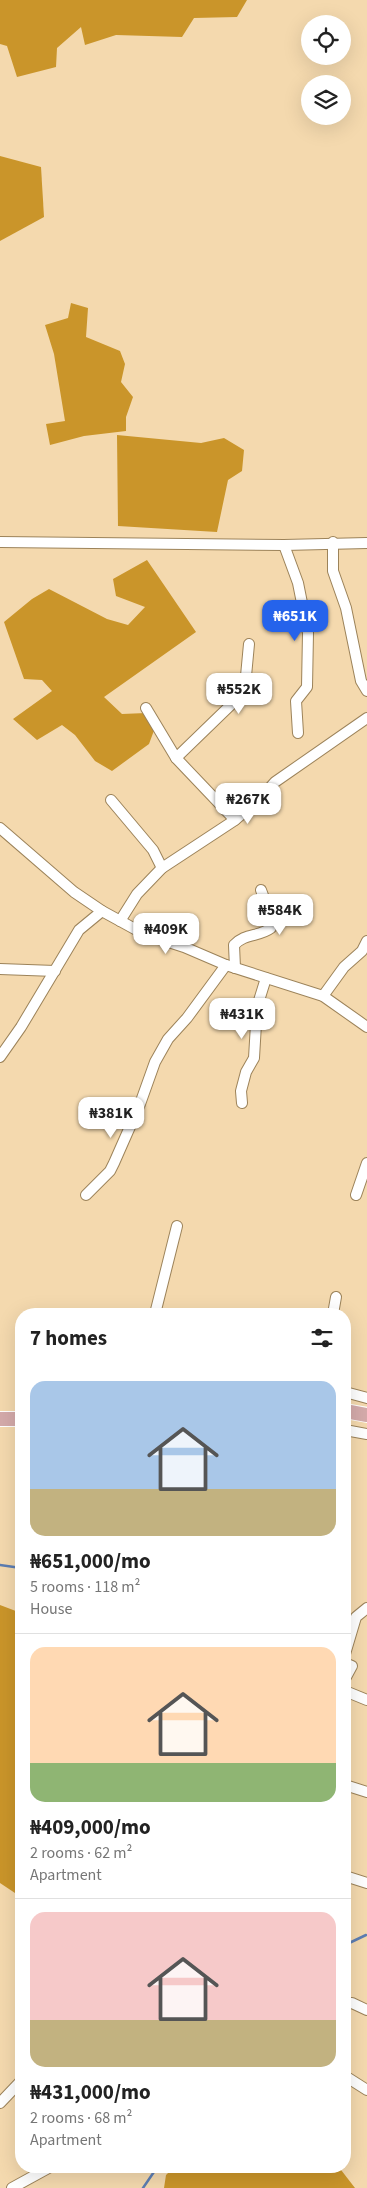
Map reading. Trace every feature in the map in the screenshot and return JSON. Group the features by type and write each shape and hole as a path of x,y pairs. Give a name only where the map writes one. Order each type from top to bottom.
{"main road":[{"path":"351,1412 367,1415"},
{"path":"0,1419 15,1419"}],"street":[{"path":"0,542 284,545 333,542 367,543"},
{"path":"333,542 333,571 344,601 361,681 367,691"},
{"path":"284,545 298,583 308,634 307,687 296,700 298,733"},
{"path":"176,758 239,697 246,676 249,644"},
{"path":"146,708 176,758 235,820"},
{"path":"120,921 137,894 162,868 235,820 262,798 276,782 367,718"},
{"path":"111,800 153,850 162,868"},
{"path":"0,828 74,892 120,921 144,934 230,967 322,996 367,1027"},
{"path":"86,1195 110,1171 140,1104 150,1071 168,1039 187,1018 210,985 230,967 234,945 239,939 249,934 264,933 271,928 271,917 261,890"},
{"path":"0,1057 55,972 79,930 102,911"},
{"path":"322,996 344,967 362,951 367,941"},
{"path":"0,969 55,972"},
{"path":"242,1103 241,1091 246,1072 254,1058 257,1007 266,978"},
{"path":"356,1195 367,1163"},
{"path":"156,1308 177,1226"},
{"path":"335,1308 336,1297"},
{"path":"351,1394 367,1398"},
{"path":"351,1431 367,1434"},
{"path":"351,1634 356,1617 367,1606"},
{"path":"351,1693 367,1700"},
{"path":"351,1787 367,1792"},
{"path":"351,1878 367,1883"},
{"path":"351,2003 367,2010"},
{"path":"351,2080 367,2090"},
{"path":"0,2102 15,2087"},
{"path":"12,2188 39,2173"}],"shaded area":[{"path":"0,0 247,0 237,17 194,18 182,37 116,35 85,45 81,27 57,48 56,67 17,77 7,46 0,44"},
{"path":"0,156 41,167 44,217 0,241"},
{"path":"71,303 88,308 86,337 120,351 125,364 121,382 133,397 126,417 126,431 84,436 50,445 46,424 65,421 54,354 45,325 68,318"},
{"path":"117,435 201,443 224,438 244,450 242,471 228,480 217,532 118,526"},
{"path":"147,560 196,632 104,697 122,714 146,713 156,725 149,744 112,771 95,761 75,735 62,725 37,740 13,719 52,691 42,680 24,679 4,622 32,599 49,589 107,619 128,625 145,607 116,596 113,579"},
{"path":"0,1605 15,1611 15,1893 0,1883"},
{"path":"168,2173 343,2173 355,2188 164,2188"}],"waterway":[{"path":"0,1565 15,1567"},
{"path":"351,1942 366,1935"},
{"path":"143,2188 153,2173"}]}
